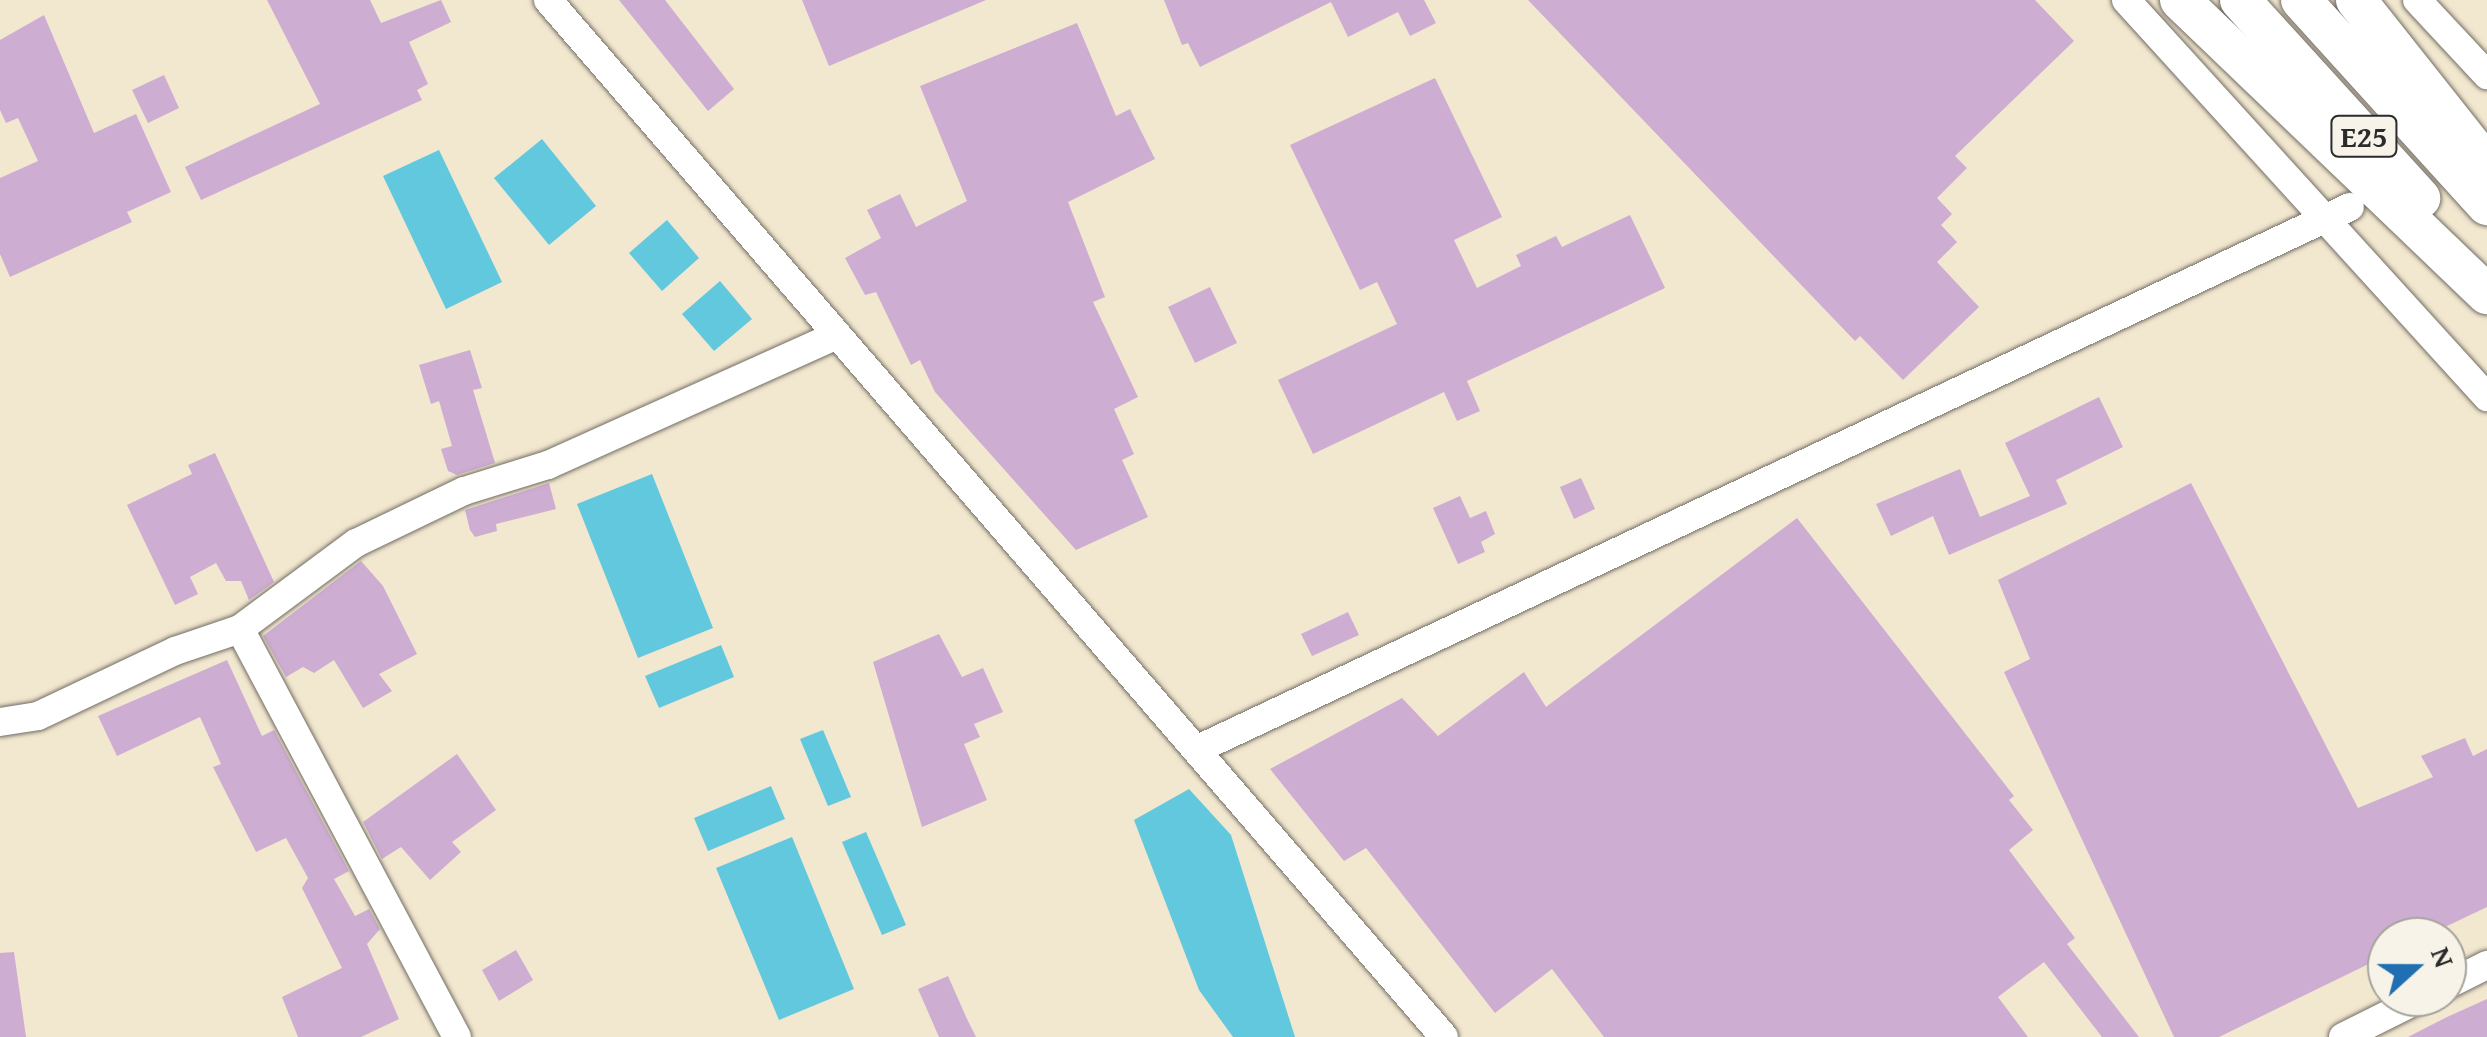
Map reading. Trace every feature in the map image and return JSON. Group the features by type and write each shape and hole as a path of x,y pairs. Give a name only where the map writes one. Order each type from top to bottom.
{"highway":[{"path":"2180,0 2487,294"},
{"name":"E25","path":"2240,0 2487,272"},
{"name":"E25","path":"2301,0 2487,205"},
{"path":"2356,0 2487,165"}],"street":[{"path":"548,0 1444,1037"},
{"path":"2126,0 2339,213 2487,397"},
{"path":"2417,0 2487,75"},
{"path":"1198,748 2339,213"},
{"path":"0,722 38,716 175,651 240,629 356,544 464,491 548,465 838,335"},
{"path":"240,629 457,1037"},
{"path":"2343,1037 2382,1017"}],"water":[{"path":"542,139 596,206 549,245 494,178"},
{"path":"439,150 502,282 446,309 383,176"},
{"path":"667,220 699,258 662,291 629,253"},
{"path":"720,281 752,319 714,351 682,314"},
{"path":"652,474 713,628 638,658 577,504"},
{"path":"721,645 734,677 659,708 645,676"},
{"path":"823,730 851,797 828,806 800,739"},
{"path":"771,786 785,819 708,851 694,818"},
{"path":"1189,789 1231,835 1295,1037 1233,1037 1199,990 1134,820"},
{"path":"866,832 906,925 882,935 842,842"},
{"path":"792,837 854,989 779,1020 716,868"}],"building":[{"path":"267,0 370,0 381,23 441,0 451,22 409,42 428,84 417,90 422,100 201,200 185,167 320,104"},
{"path":"619,0 665,0 734,89 708,111"},
{"path":"802,0 986,0 829,66"},
{"path":"1164,0 1424,0 1436,23 1410,36 1398,12 1348,37 1331,2 1200,67 1188,43 1182,45"},
{"path":"1528,0 2035,0 2074,41 1955,156 1967,168 1937,198 1952,214 1941,225 1957,242 1937,262 1979,307 1903,380 1860,336 1855,341"},
{"path":"44,15 94,133 136,114 171,192 127,212 132,222 10,277 0,254 0,178 38,161 18,118 6,123 0,110 0,40"},
{"path":"1077,23 1116,116 1130,109 1155,159 1068,202 1105,297 1093,302 1138,397 1114,409 1134,454 1122,460 1148,517 1076,550 935,392 920,360 911,365 876,292 865,295 845,258 881,238 867,210 900,194 916,227 967,201 920,86"},
{"path":"164,75 179,108 148,123 132,90"},
{"path":"1435,78 1502,217 1454,240 1477,288 1521,266 1516,255 1556,236 1562,247 1630,215 1665,288 1467,381 1480,411 1457,421 1444,392 1313,454 1278,380 1397,324 1377,282 1360,290 1290,145"},
{"path":"1210,287 1237,343 1195,363 1168,307"},
{"path":"470,350 482,388 473,390 495,463 457,475 448,471 441,449 452,446 439,401 431,404 419,365"},
{"path":"2099,397 2123,447 2056,480 2067,504 1949,555 1933,516 1891,536 1876,504 1960,469 1980,517 2030,496 2005,443"},
{"path":"215,453 274,582 249,600 241,581 226,581 216,563 190,577 198,594 175,605 127,505 192,474 188,465"},
{"path":"1581,478 1595,509 1574,519 1560,487"},
{"path":"549,483 556,509 496,524 497,531 475,537 470,530 465,510"},
{"path":"2191,483 2358,808 2433,777 2421,756 2465,738 2473,756 2487,749 2487,907 2466,917 2367,917 2367,965 2219,1037 2174,1037 2004,672 2030,659 1998,580"},
{"path":"1460,496 1470,518 1486,511 1495,534 1481,542 1485,552 1458,564 1433,508"},
{"path":"1797,518 2014,796 2009,800 2033,830 2009,850 2075,938 2067,944 2139,1037 2102,1037 2044,962 1998,997 2028,1037 1604,1037 1552,969 1495,1013 1366,848 1344,861 1270,769 1402,698 1438,736 1524,672 1546,707"},
{"path":"361,561 383,586 417,654 379,674 392,691 363,708 334,660 314,673 303,667 286,677 263,636"},
{"path":"1348,612 1359,635 1312,656 1301,634"},
{"path":"939,634 962,677 983,668 1003,712 974,724 980,737 964,744 987,800 922,827 873,662"},
{"path":"227,660 262,736 274,730 349,871 334,879 355,916 369,909 380,929 367,944 399,1019 361,1037 298,1037 282,997 342,968 302,888 308,878 286,838 256,852 213,767 221,764 200,717 117,756 98,716"},
{"path":"457,754 496,810 452,842 461,852 430,880 401,847 382,859 363,822"},
{"path":"516,950 533,980 499,1001 482,970"},
{"path":"14,952 26,1037 0,1037 0,953"},
{"path":"948,976 976,1037 939,1037 918,989"},
{"path":"2487,999 2487,1037 2408,1037 2447,1017 2467,1017 2467,1008"}]}
